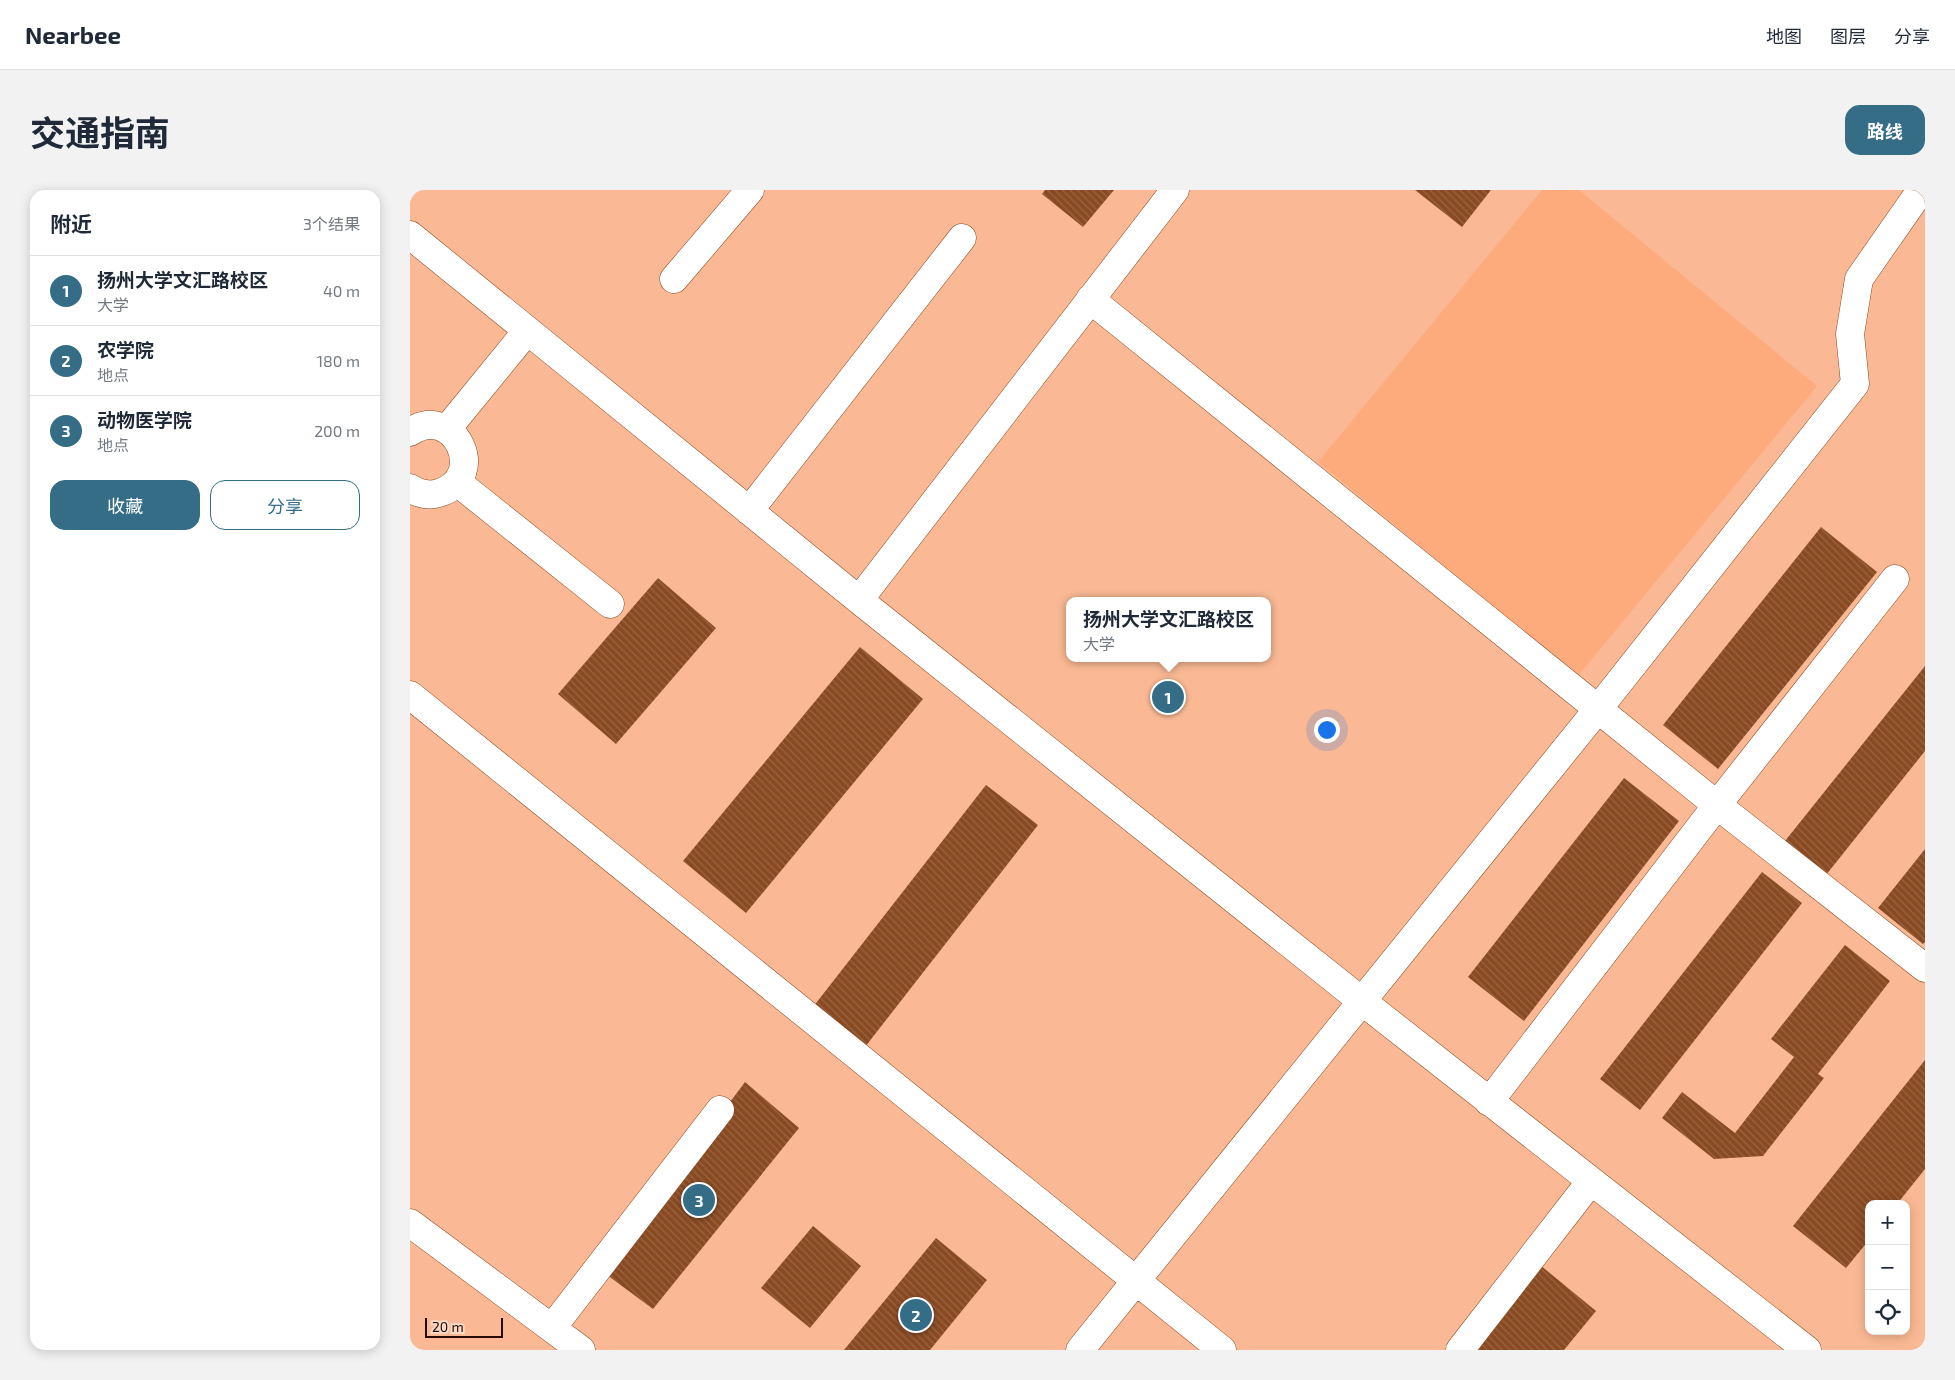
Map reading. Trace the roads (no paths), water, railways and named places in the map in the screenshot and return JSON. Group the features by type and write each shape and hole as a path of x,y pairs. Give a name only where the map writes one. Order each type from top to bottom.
{"lane":[{"path":"674,279 750,190"},
{"path":"858,600 1175,190"},
{"path":"1080,1350 1598,710 1855,384 1850,334 1859,279 1922,190"},
{"path":"410,235 858,600 1591,1181 1791,1345"},
{"path":"749,511 962,238"},
{"path":"1090,299 1598,710 1925,968"},
{"path":"447,430 527,331"},
{"path":"410,432 424,426 436,426 447,430 456,437 465,459 463,471 457,482 448,490 437,494 425,494 410,488"},
{"path":"457,482 610,604"},
{"path":"1490,1102 1717,805 1895,579"},
{"path":"410,695 1222,1350"},
{"path":"552,1328 720,1110"},
{"path":"1460,1350 1591,1181"},
{"path":"410,1223 581,1350"}],"place":[{"name":"扬州大学文汇路校区","path":"1168,697"},
{"name":"动物医学院","path":"699,1200"},
{"name":"农学院","path":"916,1315"}]}
